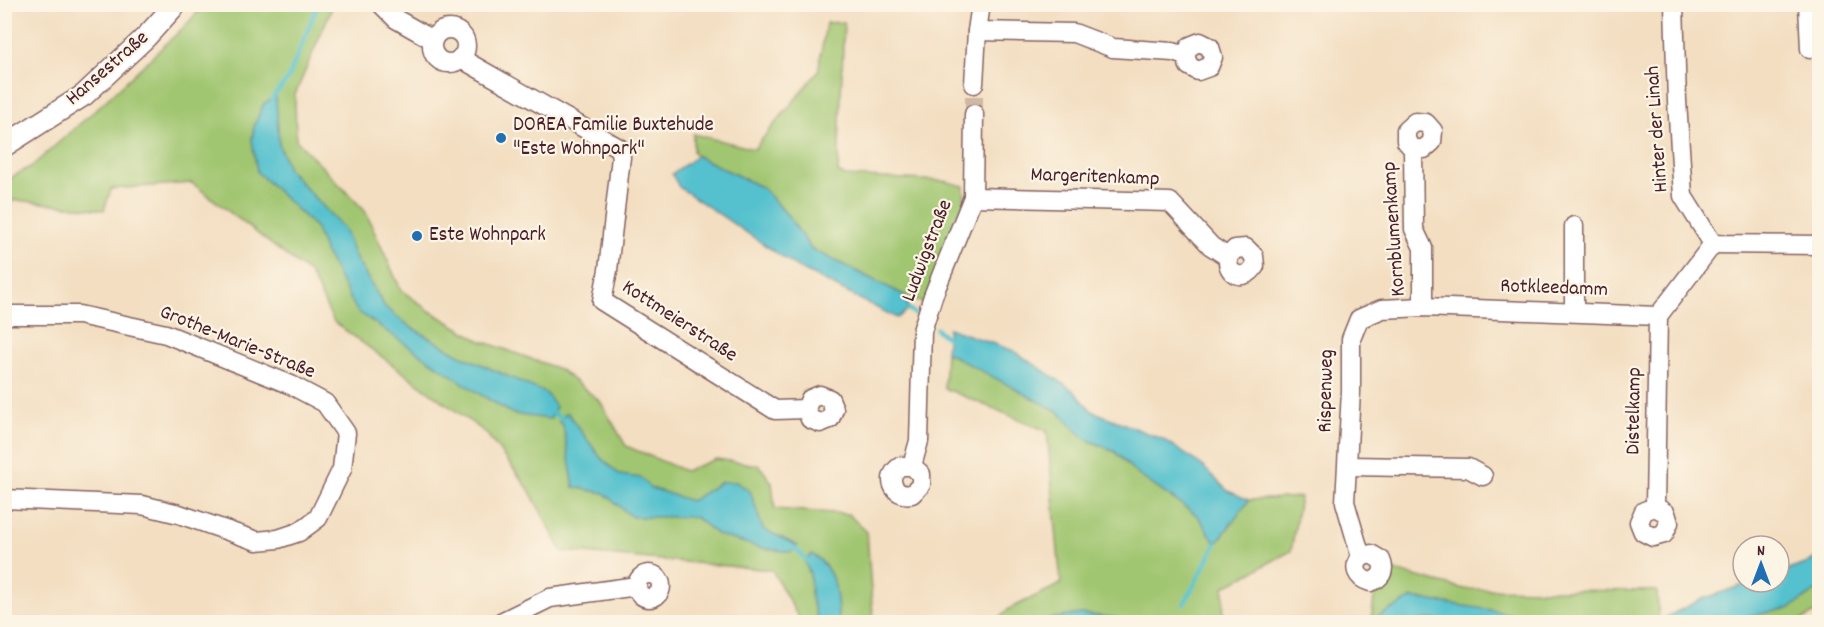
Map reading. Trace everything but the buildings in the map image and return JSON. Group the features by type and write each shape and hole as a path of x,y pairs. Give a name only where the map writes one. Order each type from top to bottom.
{"street":[{"name":"Hansestraße","path":"4,146 84,95 146,37 176,4"},
{"name":"Kottmeierstraße","path":"381,4 396,19 433,40 433,51 441,60 449,63 460,58 619,148 621,157 608,270 602,301 775,410 806,409"},
{"path":"974,84 976,31 981,4"},
{"name":"Hinter der Linah","path":"1674,4 1683,196 1713,244"},
{"path":"1808,4 1810,50"},
{"path":"433,40 449,28 458,31 464,37 466,45 464,54 460,58"},
{"path":"976,31 1074,33 1113,48 1173,52 1185,56"},
{"name":"Ludwigstraße","path":"912,466 919,441 922,331 933,296 973,197 974,114"},
{"name":"Kornblumenkamp","path":"1413,149 1414,229 1423,248 1423,307"},
{"name":"Margeritenkamp","path":"973,197 1170,202 1211,246 1228,257"},
{"path":"1574,226 1574,312"},
{"path":"1658,316 1713,244 1820,245"},
{"name":"Rotkleedamm","path":"1359,319 1383,309 1423,307 1658,316"},
{"name":"Grothe-Marie-Straße","path":"4,315 79,315 166,334 291,386 325,403 346,433 342,469 318,518 299,532 278,539 257,541 179,514 142,505 4,499"},
{"name":"Distelkamp","path":"1655,507 1658,316"},
{"name":"Rispenweg","path":"1359,319 1351,339 1346,502 1361,557"},
{"path":"1348,466 1468,468 1483,476"},
{"path":"501,622 550,598 637,586"}],"green space":[{"path":"204,5 333,5 295,95 296,140 365,211 401,290 430,311 479,340 559,369 600,401 626,446 685,471 716,459 759,465 772,483 775,509 848,514 867,532 875,622 801,622 772,570 562,551 528,488 486,433 334,322 310,274 192,183 111,189 104,210 16,200 5,205 5,181 32,166 99,107"},
{"path":"844,22 838,172 845,176 944,181 964,186 965,206 925,305 811,249 788,216 763,188 693,152 693,134 754,149 818,72 826,23"},
{"path":"946,352 996,376 1059,412 1084,438 1114,451 1137,474 1198,516 1216,544 1249,500 1300,497 1291,551 1224,587 1223,622 1123,622 1117,618 994,622 1009,609 1061,584 1047,431 944,388"},
{"path":"1819,556 1819,611 1798,622 1371,622 1375,590 1392,570 1464,589 1657,591 1659,621 1700,600 1731,589 1731,594 1791,594 1791,569"}],"water":[{"path":"276,97 279,145 288,169 344,229 356,259 385,307 412,328 462,356 546,393 556,407 550,419 513,414 357,311 325,252 315,227 257,172 252,140 254,126 264,103"},
{"path":"697,156 763,188 788,216 811,249 904,295 909,309 897,318 799,268 679,187 672,174"},
{"path":"948,328 1014,351 1073,390 1092,411 1164,440 1200,464 1228,491 1249,500 1216,544 1198,516 1137,474 1114,451 1084,438 1059,412 946,352"},
{"path":"567,412 600,457 620,475 641,478 651,488 691,501 721,482 736,482 750,491 763,529 798,546 791,552 761,548 718,535 695,517 632,517 604,493 574,487 563,425 559,422"},
{"path":"812,554 820,560 831,575 836,593 838,622 818,622 811,597 810,574 805,563"},
{"path":"1819,556 1819,589 1790,608 1730,622 1657,622 1700,600 1731,589 1731,594 1791,594 1791,569"},
{"path":"1412,598 1491,610 1547,622 1444,622 1430,619 1413,622 1375,622 1378,617"},
{"path":"1081,614 1117,618 1123,622 1045,622 1050,619"}],"waterway":[{"path":"272,105 272,98 288,79 318,4"},
{"path":"909,309 915,314"},
{"path":"936,329 947,338"},
{"path":"548,410 566,421"},
{"path":"1184,604 1216,544"},
{"path":"790,547 796,549 808,562"}],"tunnel":[{"path":"974,84 974,114"}],"place":[{"name":"DOREA Familie Buxtehude \"Este Wohnpark\"","path":"501,138"},
{"name":"Este Wohnpark","path":"417,236"}]}
